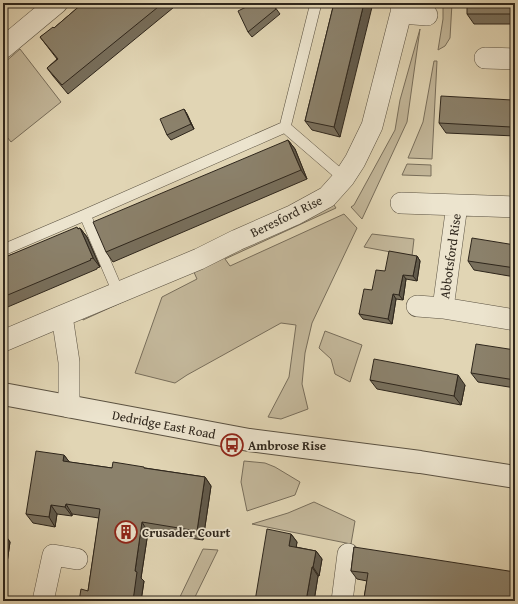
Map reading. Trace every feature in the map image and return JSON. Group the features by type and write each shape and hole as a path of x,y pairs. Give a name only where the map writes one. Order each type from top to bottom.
{"street":[{"path":"3,48 57,3"},
{"name":"Beresford Rise","path":"3,341 199,259 237,240 294,215 327,197 344,178 355,161 372,126 402,8 427,15"},
{"path":"484,58 515,59"},
{"name":"Abbotsford Rise","path":"401,203 515,207"},
{"name":"Abbotsford Rise","path":"443,308 457,205"},
{"name":"Abbotsford Rise","path":"417,306 443,308 515,320"},
{"path":"62,316 69,362 69,406"},
{"name":"Dedridge East Road","path":"3,394 249,440 420,462 515,477"},
{"path":"342,601 348,554"},
{"path":"43,601 53,555 77,559"}],"lane":[{"path":"285,127 316,3"},
{"path":"285,127 344,178"},
{"path":"3,250 285,127"},
{"path":"85,215 118,292"}],"shaded area":[{"path":"443,3 452,3 450,38 445,46 438,50 443,19"},
{"path":"420,29 407,122 362,219 351,207 354,205 395,130 400,100"},
{"path":"20,49 61,102 11,142 3,132 3,64"},
{"path":"434,61 437,61 432,159 408,158 423,122"},
{"path":"407,164 431,165 431,176 402,175"},
{"path":"332,202 336,208 225,259 230,266 344,214 357,228 312,323 305,353 302,384 308,409 281,419 268,417 289,377 296,325 281,323 175,383 135,373 162,297 197,279 193,270 83,320 82,313"},
{"path":"372,234 414,239 412,256 364,247"},
{"path":"325,331 362,345 350,382 335,374 331,359 319,348"},
{"path":"244,461 265,463 275,467 300,482 295,495 247,511 241,482"},
{"path":"314,502 355,521 351,544 252,524 288,513"},
{"path":"203,549 218,550 193,601 178,601"}],"building":[{"path":"83,3 163,3 62,85 47,68 58,59 40,37 53,27 54,28"},
{"path":"254,3 272,3 276,9 248,32 238,11"},
{"path":"334,3 364,3 334,127 305,121"},
{"path":"467,3 515,3 515,14 467,14"},
{"path":"512,90 515,90 515,117 511,117 511,127 439,123 441,96 512,100"},
{"path":"184,109 191,124 167,135 160,119"},
{"path":"288,140 301,170 106,252 93,222"},
{"path":"77,227 78,229 80,228 93,258 90,259 91,260 3,297 3,258"},
{"path":"472,238 515,245 515,268 468,261"},
{"path":"389,251 417,256 413,276 403,275 399,295 393,294 388,319 359,314 364,289 372,290 376,270 385,271"},
{"path":"476,344 515,350 515,380 471,373"},
{"path":"374,359 458,375 454,396 370,380"},
{"name":"Crusader Court","path":"36,451 64,455 63,461 112,468 113,462 205,477 197,531 142,522 135,571 137,572 133,601 79,601 81,589 88,591 100,509 66,504 65,507 51,505 49,517 26,514"},
{"path":"267,529 291,534 289,546 316,551 306,601 255,601"},
{"path":"354,547 515,572 515,601 390,601 364,598 368,573 351,571"}],"place":[{"name":"Ambrose Rise","path":"232,445"},
{"name":"Crusader Court","path":"126,532"}]}
